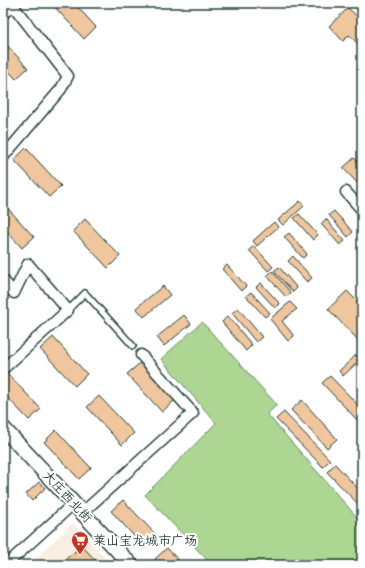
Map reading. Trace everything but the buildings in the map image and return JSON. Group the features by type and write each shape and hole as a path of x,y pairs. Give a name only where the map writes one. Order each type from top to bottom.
{"street":[{"path":"3,14 12,4 68,76 61,89 3,157"},
{"path":"346,192 362,210"},
{"path":"3,280 14,293 28,264 68,310 3,368"},
{"path":"6,565 193,413 142,355"},
{"name":"大庄西北街","path":"3,428 132,565"}],"lane":[{"path":"68,310 85,293 132,346"}],"shaded area":[{"path":"73,523 112,565 28,565"}],"green space":[{"path":"202,322 277,405 267,414 362,523 362,565 212,565 145,495 216,423 161,359"}],"place":[{"name":"莱山宝龙城市广场","path":"80,555"}]}
